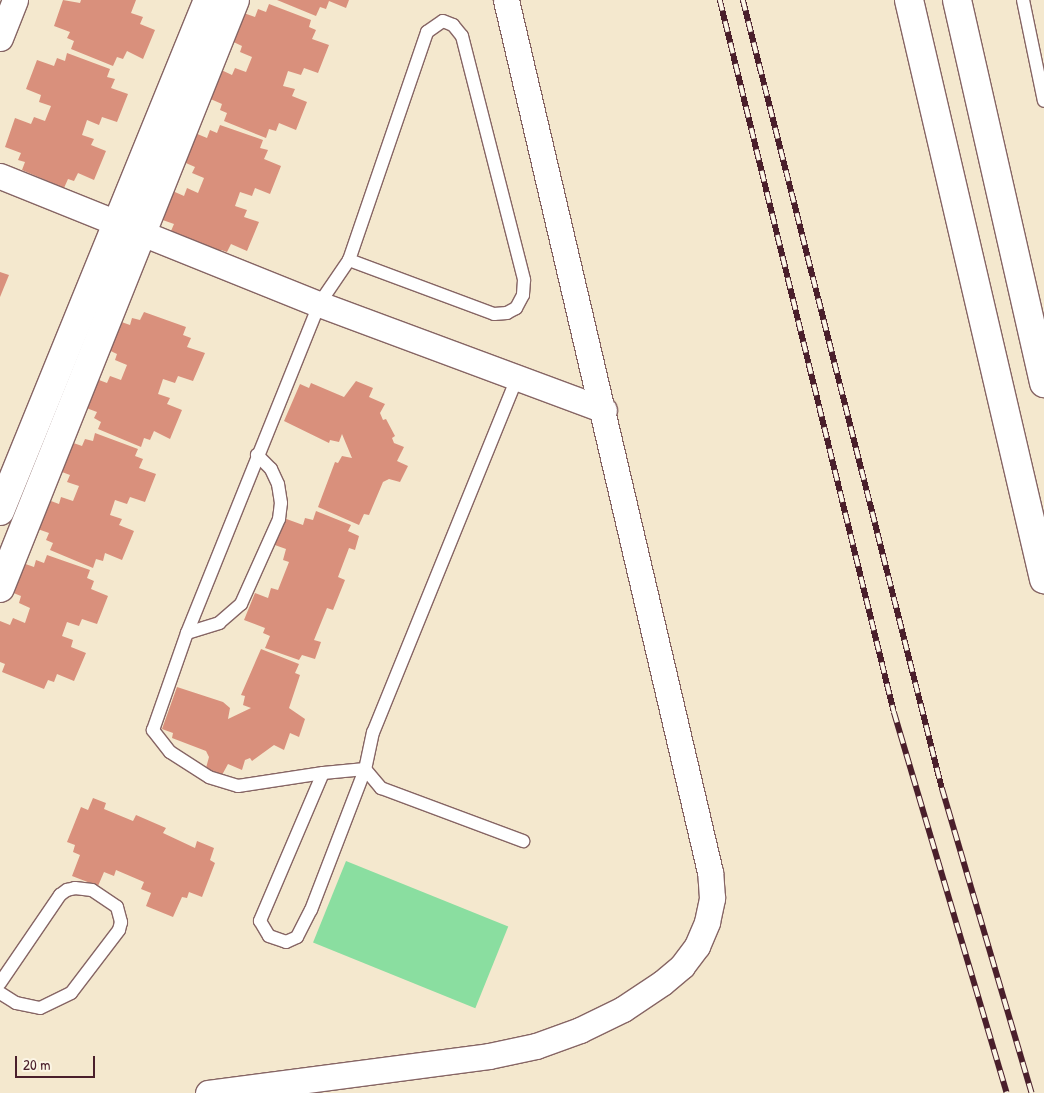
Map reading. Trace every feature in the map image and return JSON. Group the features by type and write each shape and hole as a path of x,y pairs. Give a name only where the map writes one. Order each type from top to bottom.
{"main road":[{"path":"0,511 208,0"},
{"path":"0,588 236,0"},
{"path":"909,0 1044,579"},
{"path":"957,0 1044,383"}],"street":[{"path":"0,38 15,0"},
{"path":"208,1093 490,1056 536,1046 580,1030 623,1009 662,983 682,966 697,946 707,922 712,898 710,872 604,410 506,0"},
{"path":"0,176 117,221 319,304 604,410"}],"lane":[{"path":"1023,0 1044,100"},
{"path":"349,260 494,314 507,314 516,308 523,295 524,280 462,36 453,25 443,21 426,32 349,260 319,304 187,633 153,730 170,752 209,777 238,786 365,769"},
{"path":"323,774 260,921 269,936 286,942 297,937 311,910 365,769 373,732 517,378"},
{"path":"187,633 219,623 241,604 279,519 281,503 278,484 271,469 257,455"},
{"path":"365,769 382,788 523,841"},
{"path":"0,983 60,895 67,890 84,888 92,890 117,907 120,914 119,930 71,993 40,1008 16,1003 0,993"}],"green space":[{"path":"346,861 508,927 475,1008 313,943"}],"building":[{"path":"63,0 80,3 81,0 136,0 131,13 143,17 140,24 155,30 143,59 127,51 123,59 117,57 113,66 71,49 74,41 67,38 70,32 54,26"},
{"path":"277,0 349,0 346,8 329,1 326,9 320,7 316,16"},
{"path":"269,4 311,20 309,27 316,30 312,39 329,45 318,73 304,68 301,75 288,71 283,86 295,89 292,96 307,102 296,130 279,123 276,131 269,129 266,138 224,121 227,113 220,110 222,104 206,97 217,68 232,75 235,68 246,72 252,57 240,52 242,46 227,39 238,11 255,17 258,9 266,12"},
{"path":"67,53 110,69 107,77 115,79 111,88 128,94 117,122 102,117 99,125 87,120 82,135 94,139 91,145 106,151 94,180 78,173 74,181 68,179 64,188 22,170 25,162 18,160 21,153 5,147 15,118 31,124 34,117 45,121 51,106 39,102 41,95 26,89 37,60 54,66 57,58 65,61"},
{"path":"220,125 263,140 260,148 268,150 264,159 281,166 270,194 255,188 252,196 240,192 235,206 247,210 244,217 259,222 247,251 231,244 227,252 221,250 217,259 171,231 174,224 157,218 168,189 184,196 187,188 198,193 204,178 192,173 195,167 179,160 190,131 207,138 210,130 217,133"},
{"path":"0,272 9,275 0,297"},
{"path":"144,312 186,327 183,335 191,338 187,347 205,353 193,381 178,376 175,383 163,379 158,394 170,398 167,404 182,410 170,439 154,431 150,440 144,438 141,447 98,429 101,422 94,418 97,412 81,406 91,377 107,383 110,376 121,380 127,365 115,360 117,354 102,347 113,319 130,325 132,318 140,320"},
{"path":"356,381 373,388 369,397 385,404 380,413 383,420 386,419 395,436 392,438 394,443 404,447 397,461 408,466 400,482 389,479 383,482 369,515 364,514 359,525 318,507 335,462 338,463 342,456 352,458 342,434 339,442 330,440 329,443 284,421 300,384 309,388 311,383 344,397"},
{"path":"95,433 138,449 135,456 143,459 139,468 156,474 145,502 130,497 127,504 115,500 110,515 122,519 119,525 134,531 122,560 105,553 103,561 96,559 93,568 50,550 53,543 46,540 49,533 32,527 43,498 59,504 61,497 73,501 79,486 67,482 70,475 54,469 65,440 82,446 85,439 93,441"},
{"path":"316,511 351,525 348,531 359,536 355,550 349,548 338,577 345,580 333,610 327,608 314,640 321,642 315,659 302,655 299,660 265,648 270,636 263,633 265,628 244,620 255,593 268,598 271,588 278,590 289,562 283,560 286,549 272,544 281,517 303,525 305,518 313,520"},
{"path":"47,555 90,570 87,578 94,581 91,589 108,596 97,624 82,619 79,626 67,622 62,636 73,640 71,647 86,653 74,681 57,674 54,682 48,680 44,689 2,672 5,664 0,662 0,621 10,625 13,618 25,623 30,608 19,603 21,596 6,590 17,561 34,567 36,560 44,563"},
{"path":"261,649 299,664 295,673 300,675 289,708 305,719 299,737 290,733 284,750 274,745 252,761 250,758 245,760 242,770 228,764 222,775 206,768 209,757 206,751 172,738 173,733 162,729 177,687 223,702 230,708 228,719 251,708 243,705 245,696 241,695"},
{"path":"93,798 106,803 104,809 133,821 136,815 166,828 163,833 195,848 197,841 214,848 210,860 215,863 202,897 189,892 187,898 182,897 173,917 146,906 151,893 141,889 144,882 116,870 114,876 104,872 98,886 72,876 80,855 73,852 75,845 67,842 81,807 88,810"}],"railway":[{"path":"720,0 894,712 1007,1093"},
{"path":"743,0 942,788 1032,1093"}]}
